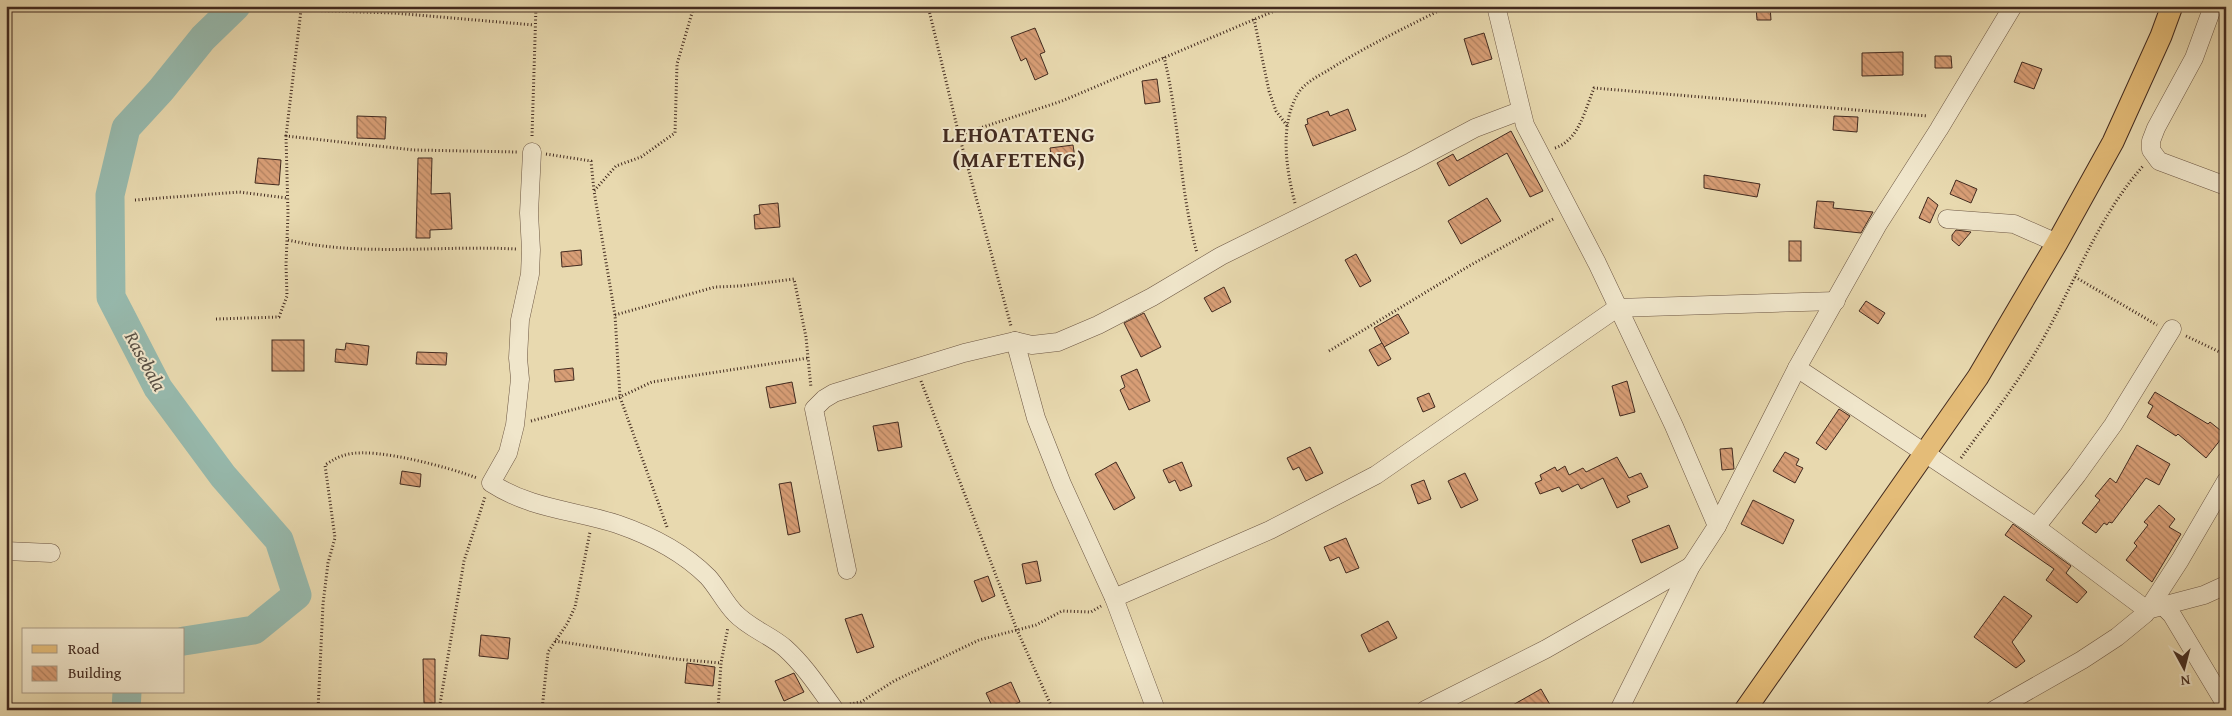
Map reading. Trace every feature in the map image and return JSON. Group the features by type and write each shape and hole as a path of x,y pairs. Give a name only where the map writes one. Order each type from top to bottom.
{"main road":[{"path":"1745,710 1978,377 2057,243 2113,142 2161,36 2172,6"}],"street":[{"path":"1496,6 1520,111 1618,308 1674,426 1716,526"},
{"path":"1619,710 1691,566 1716,526 1797,368 1877,226 1946,118 2013,6"},
{"path":"2212,6 2194,58 2151,141 2151,150 2159,161 2226,186"},
{"path":"847,570 814,409 824,399 834,393 964,354 1015,341 1032,345 1058,342 1098,325 1202,268 1475,128 1520,111"},
{"path":"532,152 529,213 530,274 520,320 518,358 520,379 516,425 508,453 491,483 518,499 617,524 676,551 708,577 734,612 746,623 763,632 784,648 805,668 834,709"},
{"path":"1947,219 2014,224 2057,243"},
{"path":"1114,598 1270,530 1376,475 1618,308 1836,301"},
{"path":"2036,527 2077,475 2112,425 2172,329"},
{"path":"1015,341 1036,418 1062,484 1114,598 1156,710"},
{"path":"1797,368 2155,608 2172,615 2226,705"},
{"path":"2155,608 2180,560 2226,481"},
{"path":"6,551 51,553"},
{"path":"1425,710 1546,649 1691,566"},
{"path":"1994,710 2082,660 2117,637 2155,608 2204,595 2226,585"}],"path":[{"path":"532,152 536,6"},
{"path":"594,191 616,166 641,157 675,133 677,64 694,6"},
{"path":"928,6 959,135 1015,341"},
{"path":"959,135 1062,101 1286,6"},
{"path":"1299,218 1288,176 1286,144 1290,111 1300,90 1354,53 1398,29 1448,6"},
{"path":"216,319 279,316 287,296 286,136 301,8 534,25"},
{"path":"1254,19 1269,91 1276,111 1288,128"},
{"path":"1164,58 1171,86 1188,221 1202,268"},
{"path":"1538,148 1552,148 1564,145 1574,136 1594,88 1946,118"},
{"path":"286,136 414,150 532,152 591,161 594,191 615,315 620,396 676,551"},
{"path":"1951,471 2014,387 2040,345 2094,242 2131,180 2144,165 2159,161"},
{"path":"135,200 239,192 287,198"},
{"path":"1329,351 1469,266 1569,210"},
{"path":"288,240 323,247 373,250 468,250 485,248 531,250"},
{"path":"2075,278 2158,326 2172,329 2226,355"},
{"path":"615,315 715,286 740,286 794,279 803,318 814,409"},
{"path":"516,425 620,396 652,382 808,358"},
{"path":"917,369 1017,630 1053,710"},
{"path":"318,710 323,604 328,563 335,538 325,465 335,458 351,453 390,456 433,464 491,483 479,510 477,527 464,561 439,710"},
{"path":"542,710 548,652 567,624 575,607 593,519"},
{"path":"834,709 860,702 894,680 979,640 1036,625 1062,611 1090,612 1114,598"},
{"path":"718,710 721,663 728,627 734,612"},
{"path":"555,641 675,659 721,663"}],"building":[{"path":"1756,6 1770,6 1771,20 1757,20"},
{"path":"1035,28 1045,52 1040,54 1048,74 1035,80 1026,58 1021,61 1011,37"},
{"path":"1484,33 1492,59 1472,65 1464,39"},
{"path":"1903,52 1903,75 1862,76 1862,53"},
{"path":"1935,56 1951,56 1952,68 1935,68"},
{"path":"2022,62 2042,69 2034,89 2014,82"},
{"path":"1157,79 1160,102 1145,104 1142,81"},
{"path":"1348,109 1356,130 1313,146 1305,125 1308,124 1307,119 1328,111 1330,116"},
{"path":"357,116 386,117 385,139 357,138"},
{"path":"1834,116 1858,117 1857,132 1833,130"},
{"path":"1511,131 1543,191 1530,197 1507,153 1449,186 1437,163 1453,154 1457,161"},
{"path":"1073,145 1075,158 1052,162 1050,148"},
{"path":"258,158 281,160 279,185 255,183"},
{"path":"418,158 432,158 431,194 450,193 452,229 430,230 430,238 416,238"},
{"path":"1704,175 1760,184 1757,197 1704,188"},
{"path":"1956,180 1977,189 1971,203 1950,194"},
{"path":"1928,197 1938,205 1930,223 1919,218"},
{"path":"1487,198 1501,221 1461,244 1448,221"},
{"path":"1817,201 1834,202 1833,208 1873,212 1861,233 1814,228"},
{"path":"778,203 780,227 755,229 754,215 760,214 759,205"},
{"path":"1956,230 1971,232 1959,246 1952,240 1952,235"},
{"path":"1789,241 1801,241 1801,261 1789,261"},
{"path":"581,250 582,265 562,267 561,252"},
{"path":"1356,254 1371,281 1360,287 1345,260"},
{"path":"1224,287 1231,302 1212,312 1204,298"},
{"path":"1866,301 1885,313 1878,324 1859,311"},
{"path":"1144,313 1161,347 1141,357 1124,323"},
{"path":"1398,314 1409,333 1384,347 1374,328"},
{"path":"272,340 304,340 304,371 272,371"},
{"path":"346,343 369,346 367,365 335,362 336,349 345,350"},
{"path":"1382,343 1391,359 1378,366 1369,350"},
{"path":"417,352 447,353 446,365 416,364"},
{"path":"573,368 574,380 555,382 554,370"},
{"path":"1137,369 1150,401 1129,410 1120,390 1125,387 1121,376"},
{"path":"1627,381 1635,412 1620,416 1612,386"},
{"path":"792,382 796,403 770,408 766,387"},
{"path":"2155,392 2208,424 2210,422 2225,434 2206,458 2178,434 2176,436 2147,417 2153,406 2148,403"},
{"path":"1429,393 1435,407 1423,412 1417,398"},
{"path":"1839,409 1850,416 1826,450 1816,443"},
{"path":"898,422 902,447 878,451 873,426"},
{"path":"2137,445 2170,464 2159,485 2146,478 2112,523 2109,522 2107,525 2104,523 2096,533 2082,523 2100,500 2095,496 2110,478 2116,483"},
{"path":"1310,447 1323,473 1306,481 1299,467 1293,470 1287,458"},
{"path":"1732,448 1734,469 1722,470 1720,449"},
{"path":"1785,452 1799,459 1796,465 1803,468 1795,483 1773,471"},
{"path":"1617,457 1629,478 1641,473 1648,487 1627,496 1630,502 1617,508 1603,478 1581,489 1578,484 1562,492 1559,487 1540,494 1535,483 1542,480 1540,475 1555,467 1557,471 1565,466 1569,475 1583,468 1586,472"},
{"path":"1116,462 1135,498 1114,510 1095,474"},
{"path":"1182,462 1192,486 1180,491 1175,480 1169,483 1163,470"},
{"path":"402,471 421,474 420,487 400,484"},
{"path":"1465,473 1478,500 1461,508 1448,481"},
{"path":"1424,480 1431,499 1418,504 1411,485"},
{"path":"791,482 800,532 788,535 779,484"},
{"path":"1753,500 1794,520 1783,544 1741,524"},
{"path":"2159,505 2175,519 2169,527 2181,534 2152,582 2126,560 2137,546 2134,543 2148,525 2144,522"},
{"path":"2013,524 2071,566 2066,573 2087,592 2077,603 2046,580 2054,569 2005,535"},
{"path":"1669,525 1678,548 1641,563 1632,540"},
{"path":"1346,538 1359,568 1346,573 1339,557 1330,561 1324,547"},
{"path":"1037,561 1041,581 1026,584 1022,564"},
{"path":"988,576 995,596 982,602 974,581"},
{"path":"2004,596 2032,616 2012,642 2025,661 2016,668 1974,637"},
{"path":"862,614 874,647 857,653 845,619"},
{"path":"1388,621 1397,638 1369,652 1361,635"},
{"path":"481,635 510,638 508,659 479,656"},
{"path":"423,659 435,659 435,703 424,703"},
{"path":"687,663 715,667 713,686 685,683"},
{"path":"794,673 804,692 784,701 775,681"},
{"path":"1011,682 1020,702 1003,710 994,710 986,693"},
{"path":"1541,689 1553,710 1504,710"}],"waterway":[{"name":"Rasebala","path":"185,641 254,630 297,595 279,540 223,476 158,388 111,297 110,195 126,128 161,90 203,38 236,6"},
{"name":"Rasebala","path":"126,710 127,694"}],"district":[{"name":"LEHOATATENG (MAFETENG)","path":"1019,146"}]}
